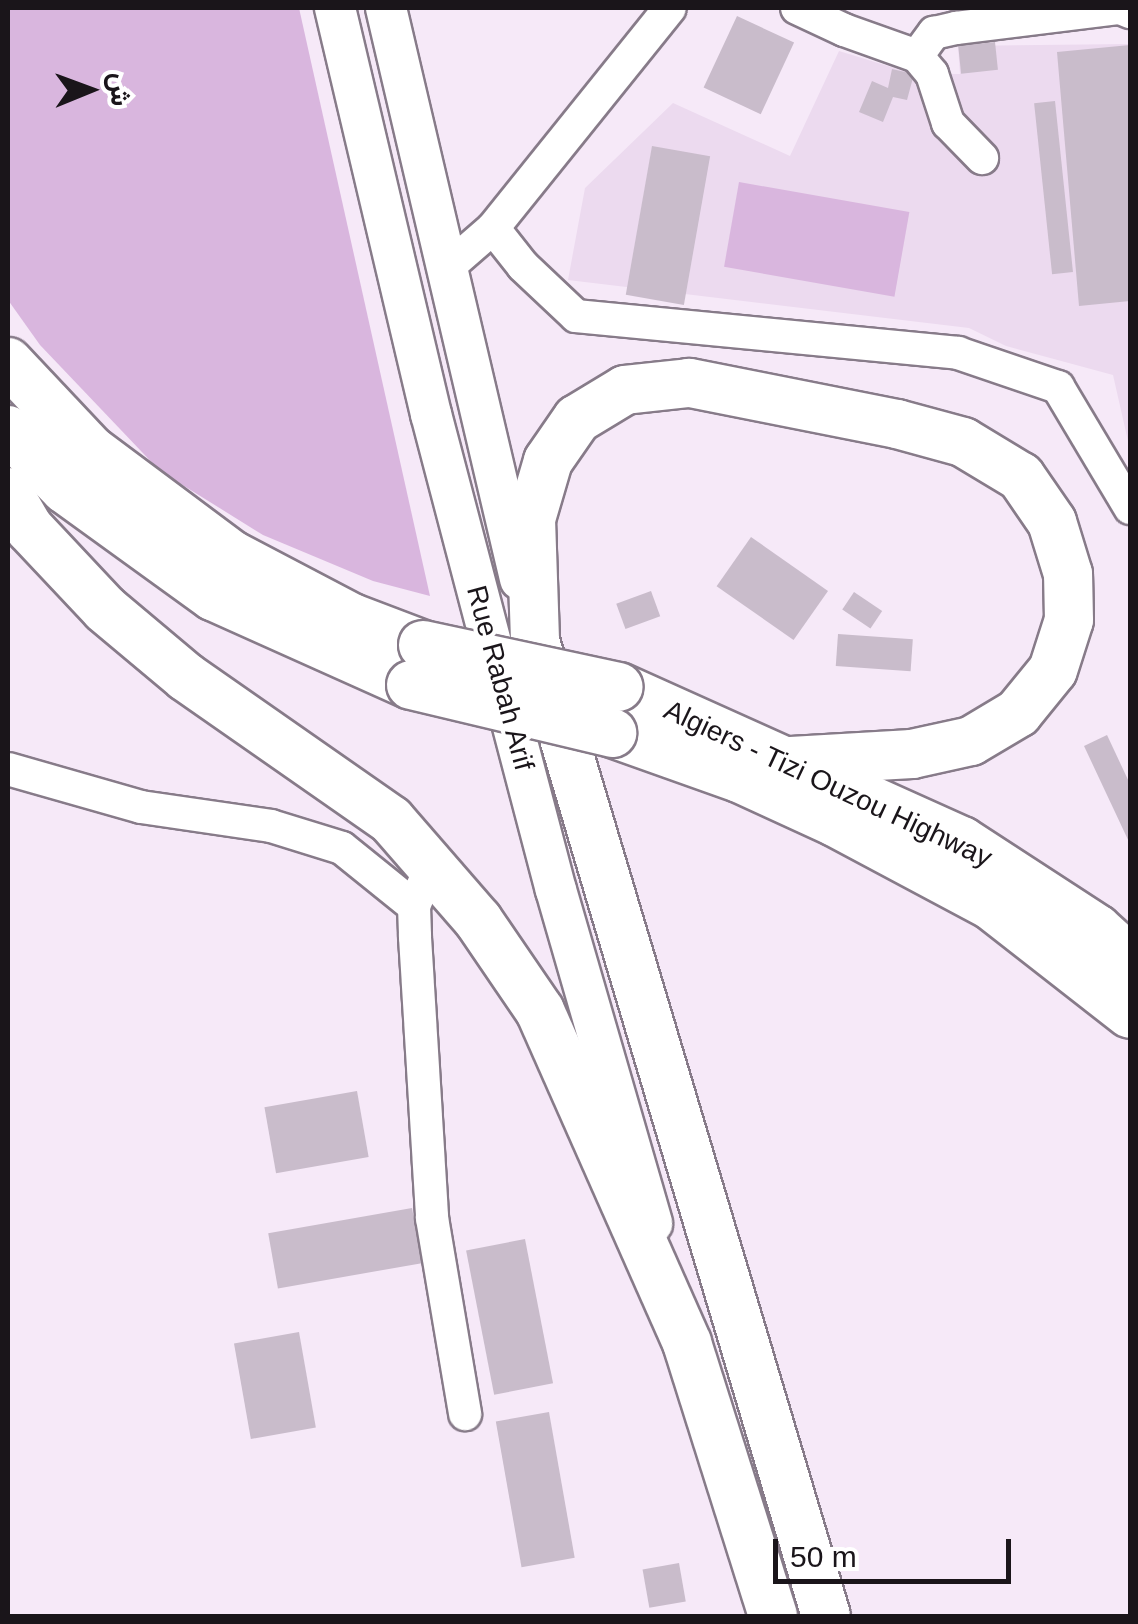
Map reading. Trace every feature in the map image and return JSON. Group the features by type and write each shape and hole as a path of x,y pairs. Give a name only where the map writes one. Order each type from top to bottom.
{"highway":[{"path":"8,362 91,450 232,555 352,618 417,665"},
{"path":"790,761 912,754 971,741 1018,713 1052,670 1068,620 1068,574 1052,522 1021,478 963,442 897,424 689,383 625,390 577,419 548,461 531,519 535,641 826,1616"},
{"path":"8,430 65,490 213,596 417,665 615,710"},
{"path":"8,492 29,528 104,610 186,677 296,749 391,820 423,885 478,920 540,1011 686,1343 771,1616"},
{"name":"Algiers - Tizi Ouzou Highway","path":"615,710 790,761 962,842 1096,929 1130,959"},
{"name":"Algiers - Tizi Ouzou Highway","path":"615,710 739,778 992,906 1130,1014"}],"main road":[{"name":"Rue Rabah Arif","path":"335,8 431,414 551,871 686,1343"},
{"name":"Rue Rabah Arif","path":"386,8 535,641"}],"street":[{"path":"447,268 493,228 670,8"},
{"path":"797,8 855,19 917,56 932,74 948,123 982,158"},
{"path":"917,56 934,34 1038,13 1120,8 1130,12"},
{"path":"493,228 523,266 576,316 958,353 1058,388 1130,508"},
{"path":"8,769 141,806 272,826 342,848 423,885 432,1218 465,1414"}],"shaded area":[{"path":"8,8 299,8 430,596 373,581 263,535 160,471 40,345 8,300"},
{"path":"1130,44 1130,450 1113,375 1006,346 969,328 568,280 585,188 673,103 790,156 839,51 914,74 960,74 958,46"},
{"path":"739,182 909,212 894,297 724,267"}],"building":[{"path":"737,16 794,43 761,114 704,88"},
{"path":"995,42 998,70 961,74 958,46"},
{"path":"1130,45 1130,301 1079,306 1057,52"},
{"path":"892,69 914,74 907,100 893,97 883,122 859,112 872,81 888,88"},
{"path":"1055,101 1073,272 1052,274 1034,103"},
{"path":"652,146 710,156 684,305 626,295"},
{"path":"751,537 828,591 794,640 717,586"},
{"path":"651,591 660,616 625,629 616,604"},
{"path":"854,592 882,611 870,628 842,609"},
{"path":"838,634 913,639 911,671 836,666"},
{"path":"1107,735 1130,784 1130,844 1084,746"},
{"path":"357,1091 369,1157 276,1173 264,1107"},
{"path":"412,1208 422,1263 278,1289 268,1233"},
{"path":"525,1239 553,1383 494,1395 466,1250"},
{"path":"299,1332 316,1428 251,1439 234,1343"},
{"path":"549,1412 575,1558 522,1567 496,1421"},
{"path":"679,1563 686,1601 649,1608 643,1569"}]}
